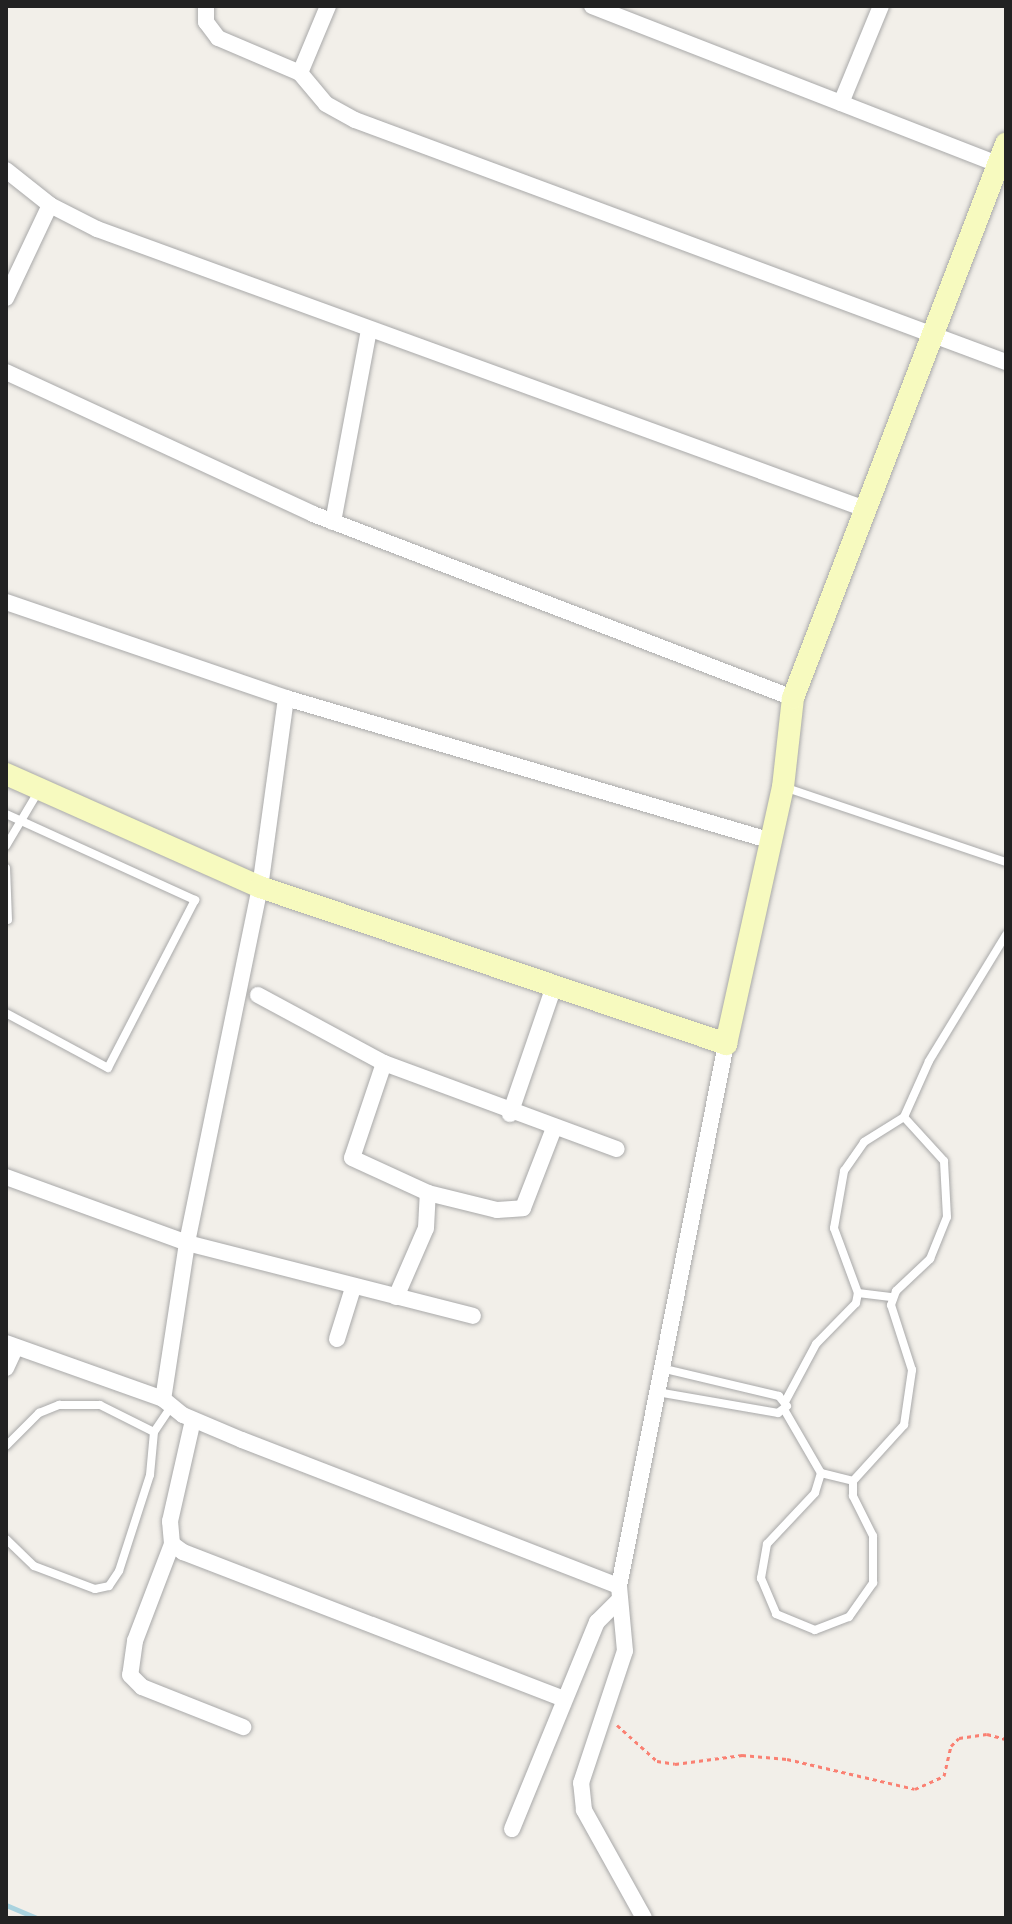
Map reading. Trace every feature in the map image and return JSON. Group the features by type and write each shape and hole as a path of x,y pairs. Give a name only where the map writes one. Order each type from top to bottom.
{"street":[{"path":"206,6 206,22 218,38 300,73 326,104 355,120 1006,362"},
{"path":"300,73 328,6"},
{"path":"592,6 841,103 1004,158 930,335 793,698 783,787 726,1044 619,1593 625,1651 603,1711 581,1797 644,1918"},
{"path":"841,103 881,6"},
{"path":"6,170 50,205 97,229 865,509"},
{"path":"6,298 50,205"},
{"path":"333,522 369,329"},
{"path":"6,372 333,522 793,698"},
{"path":"6,602 286,698 772,841"},
{"path":"167,1403 187,1243 260,887 286,698"},
{"path":"6,774 260,887 553,989 726,1044"},
{"path":"510,1114 553,989"},
{"path":"258,995 384,1063 510,1114 617,1149"},
{"path":"384,1063 352,1158 428,1193 497,1210 523,1208 554,1128"},
{"path":"6,1177 187,1243 353,1288 473,1316"},
{"path":"396,1297 426,1228 428,1193"},
{"path":"337,1339 353,1288"},
{"path":"6,1368 11,1345 167,1403 193,1420 619,1593"},
{"path":"193,1420 170,1521 172,1544 135,1641 130,1675 142,1687 243,1727"},
{"path":"172,1544 183,1552 563,1699"},
{"path":"512,1829 597,1622 619,1593"}],"lane":[{"path":"783,787 1006,862"},
{"path":"6,846 18,820 40,789"},
{"path":"6,814 195,900 108,1068 6,1013"},
{"path":"6,868 8,920"},
{"path":"853,1481 821,1473 785,1411 786,1400 816,1344 852,1310 858,1293 836,1241 837,1193 864,1142 904,1117 929,1061 1006,935"},
{"path":"821,1473 815,1493 776,1530 762,1561 766,1598 776,1614 815,1630 849,1617 873,1583 873,1536 853,1496 853,1481 892,1443 909,1407 912,1370 892,1319 893,1297 930,1259 948,1208 944,1161 904,1117"},
{"path":"858,1293 893,1297"},
{"path":"661,1368 786,1400"},
{"path":"656,1392 785,1411"},
{"path":"6,1539 34,1566 106,1589 119,1571 150,1475 154,1432 167,1403"},
{"path":"6,1446 39,1413 59,1405 100,1405 154,1432"}],"path":[{"path":"603,1711 657,1761 675,1764 742,1755 787,1759 915,1789 944,1776 951,1746 959,1738 987,1734 1006,1739"}],"waterway":[{"path":"6,1905 37,1918"}]}
